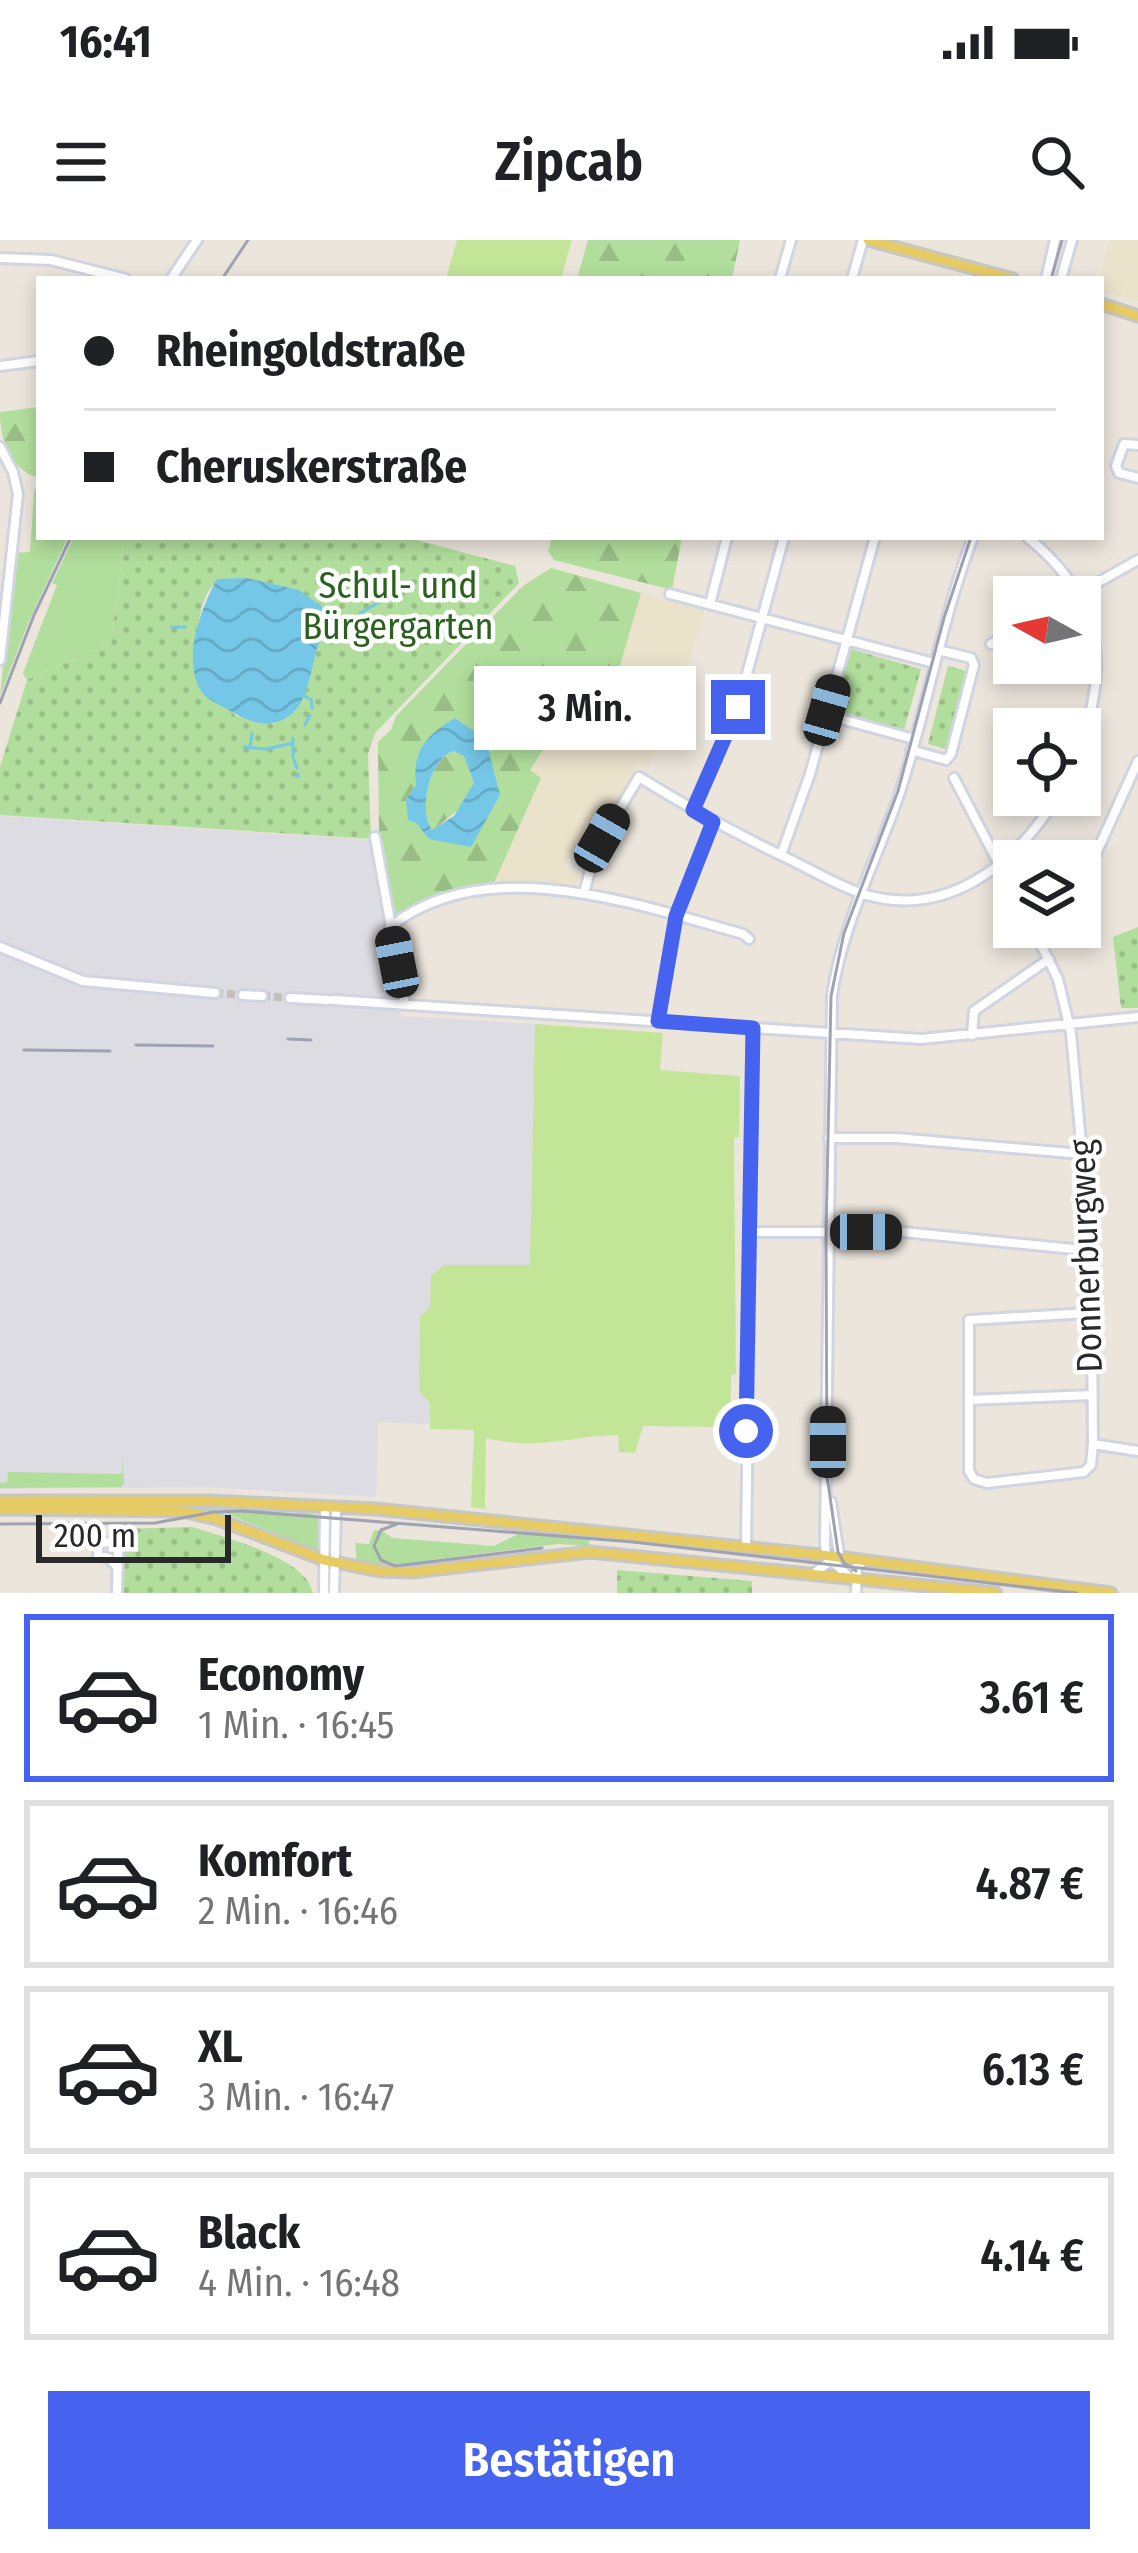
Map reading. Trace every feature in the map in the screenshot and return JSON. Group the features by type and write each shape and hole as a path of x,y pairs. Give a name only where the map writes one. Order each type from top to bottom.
{"main road":[{"path":"865,240 1002,276"},
{"path":"1104,305 1138,316"},
{"path":"0,1505 213,1501 331,1508 864,1560 1111,1593"},
{"path":"0,1505 198,1514 330,1562 412,1572 579,1551 816,1572 939,1591 996,1593"}],"street":[{"path":"173,276 197,240"},
{"path":"781,276 791,240"},
{"path":"854,276 865,240"},
{"path":"1047,276 1055,240"},
{"path":"1062,276 1072,240"},
{"path":"0,258 51,260 114,276"},
{"path":"0,366 36,361"},
{"path":"1138,446 1124,443 1117,466 1119,473 1138,478"},
{"path":"0,447 14,472 18,494 0,659"},
{"path":"710,604 726,540"},
{"path":"693,810 733,719 783,540"},
{"path":"781,855 805,791 873,540"},
{"path":"856,1593 852,1578 832,1558 828,1477 827,1232 837,968 911,750 972,540"},
{"path":"1031,540 1063,576"},
{"path":"1101,581 1138,560"},
{"path":"670,594 934,663"},
{"path":"938,650 971,658 993,643"},
{"path":"946,760 972,674 971,658"},
{"path":"826,715 914,739"},
{"path":"911,750 946,760"},
{"path":"946,760 993,853"},
{"path":"1101,843 1138,761"},
{"path":"584,893 596,848 639,777 713,822 861,893 905,900 938,897 993,870"},
{"path":"1025,840 1043,816"},
{"path":"658,1021 676,916 713,822"},
{"path":"375,837 405,1005"},
{"path":"390,927 435,903 471,893 539,889 584,893 749,939"},
{"path":"0,947 82,981 215,993"},
{"name":"Donnerburgweg","path":"968,1400 970,1476 1006,1482 1089,1470 1092,1395 1082,1154 1064,997 1043,948"},
{"path":"972,1034 974,1012 1049,959"},
{"path":"243,995 262,997"},
{"path":"290,998 921,1039 1138,1017"},
{"path":"746,1548 753,1028"},
{"path":"830,1138 896,1138 1082,1154"},
{"path":"748,1232 893,1232 1084,1250"},
{"path":"1088,1313 971,1318 968,1400 1092,1395"},
{"path":"1093,1444 1138,1451"},
{"path":"213,1501 236,1526"},
{"path":"331,1508 334,1593"},
{"path":"579,1551 593,1548 598,1534"},
{"path":"816,1572 832,1558"},
{"path":"852,1578 864,1560"},
{"path":"324,1593 330,1562"},
{"path":"117,1593 118,1568"}],"shaded area":[{"path":"1110,240 1138,240 1138,301 1104,292 1104,276 1100,276"},
{"path":"641,593 705,609 680,693 648,768 639,763 602,828 587,820 582,841 577,840 564,869 579,874 577,885 493,885 540,778 530,771 587,682 615,683"},
{"path":"0,816 371,840 401,1016 535,1024 530,1266 444,1265 430,1424 378,1422 376,1497 204,1487 0,1489"}],"green space":[{"path":"457,240 572,240 562,276 447,276"},
{"path":"588,240 740,240 733,276 578,276"},
{"path":"36,407 36,477 21,468 9,452 0,412"},
{"path":"36,488 36,540 67,540 0,696 15,553 30,552"},
{"path":"73,540 125,540 111,642 27,680 23,673 57,585 52,583"},
{"name":"Schul- und Bürgergarten","path":"125,540 416,540 515,566 519,583 375,733 368,754 371,839 0,815 0,767 27,680 111,642","holes":["246,578 328,628 298,707 274,724 236,716 195,676 201,612 210,589 219,582"]},
{"path":"551,540 681,540 672,590 554,560 548,551"},
{"path":"551,568 641,593 615,683 586,682 530,770 541,778 493,885 449,892 390,920 379,833 378,742 391,730 396,716 523,586","holes":["456,718 500,795 429,839 406,799 416,785 419,753 437,731"]},
{"path":"850,649 921,669 904,730 833,711"},
{"path":"948,666 970,672 950,750 928,744"},
{"path":"453,751 464,756 474,783 464,805 432,831 426,811 428,787 438,765"},
{"path":"1138,927 1138,1008 1121,1008 1113,937"},
{"path":"535,1024 663,1033 660,1070 740,1076 739,1137 734,1138 736,1374 731,1375 730,1427 643,1426 635,1453 619,1452 618,1435 538,1443 486,1438 485,1509 471,1507 474,1430 430,1429 430,1403 419,1391 420,1317 430,1307 431,1276 444,1265 530,1265"},
{"path":"122,1456 124,1484 121,1487 0,1488 8,1472 122,1474"},
{"path":"159,1505 225,1509 224,1505 320,1516 320,1552 218,1510 204,1513"},
{"path":"192,1527 281,1559 296,1569 313,1593 121,1593 122,1529"},
{"path":"374,1530 392,1538 494,1546 526,1530 590,1536 589,1546 558,1544 415,1562 414,1567 357,1565 355,1543 369,1544"},
{"path":"617,1570 752,1581 752,1593 617,1593"}],"water":[{"path":"246,578 299,590 329,612 301,702 274,723 249,720 214,702 201,691 195,676 195,638 217,579"},
{"path":"455,718 486,740 500,795 471,847 429,839 408,820 406,799 416,785 419,753","holes":["453,751 464,756 474,783 454,816 432,830 426,811 432,775"]}],"waterway":[{"path":"360,613 378,603"},
{"path":"172,627 185,627"},
{"path":"302,694 308,698"},
{"path":"311,699 312,708"},
{"path":"305,725 310,715"},
{"path":"250,746 252,734"},
{"path":"293,738 293,757"},
{"path":"244,747 266,749 293,743"},
{"path":"294,760 297,768"}],"tunnel":[{"path":"215,993 243,995"},
{"path":"262,996 290,998"}],"tram line":[{"path":"1052,276 1062,240"},
{"path":"856,1571 838,1552 827,1476 831,996 844,933 898,791 970,540"},
{"path":"0,1524 155,1523 243,1511 633,1542 1077,1593"},
{"path":"397,1524 381,1530 374,1546 381,1560 395,1566 542,1548"}],"railway":[{"path":"224,276 248,240"},
{"path":"0,703 70,540"},
{"path":"288,1039 311,1040"},
{"path":"136,1045 213,1046"},
{"path":"24,1050 110,1051"}],"route":[{"path":"738,707 693,810 713,822 676,916 658,1021 753,1028 746,1431"}]}
